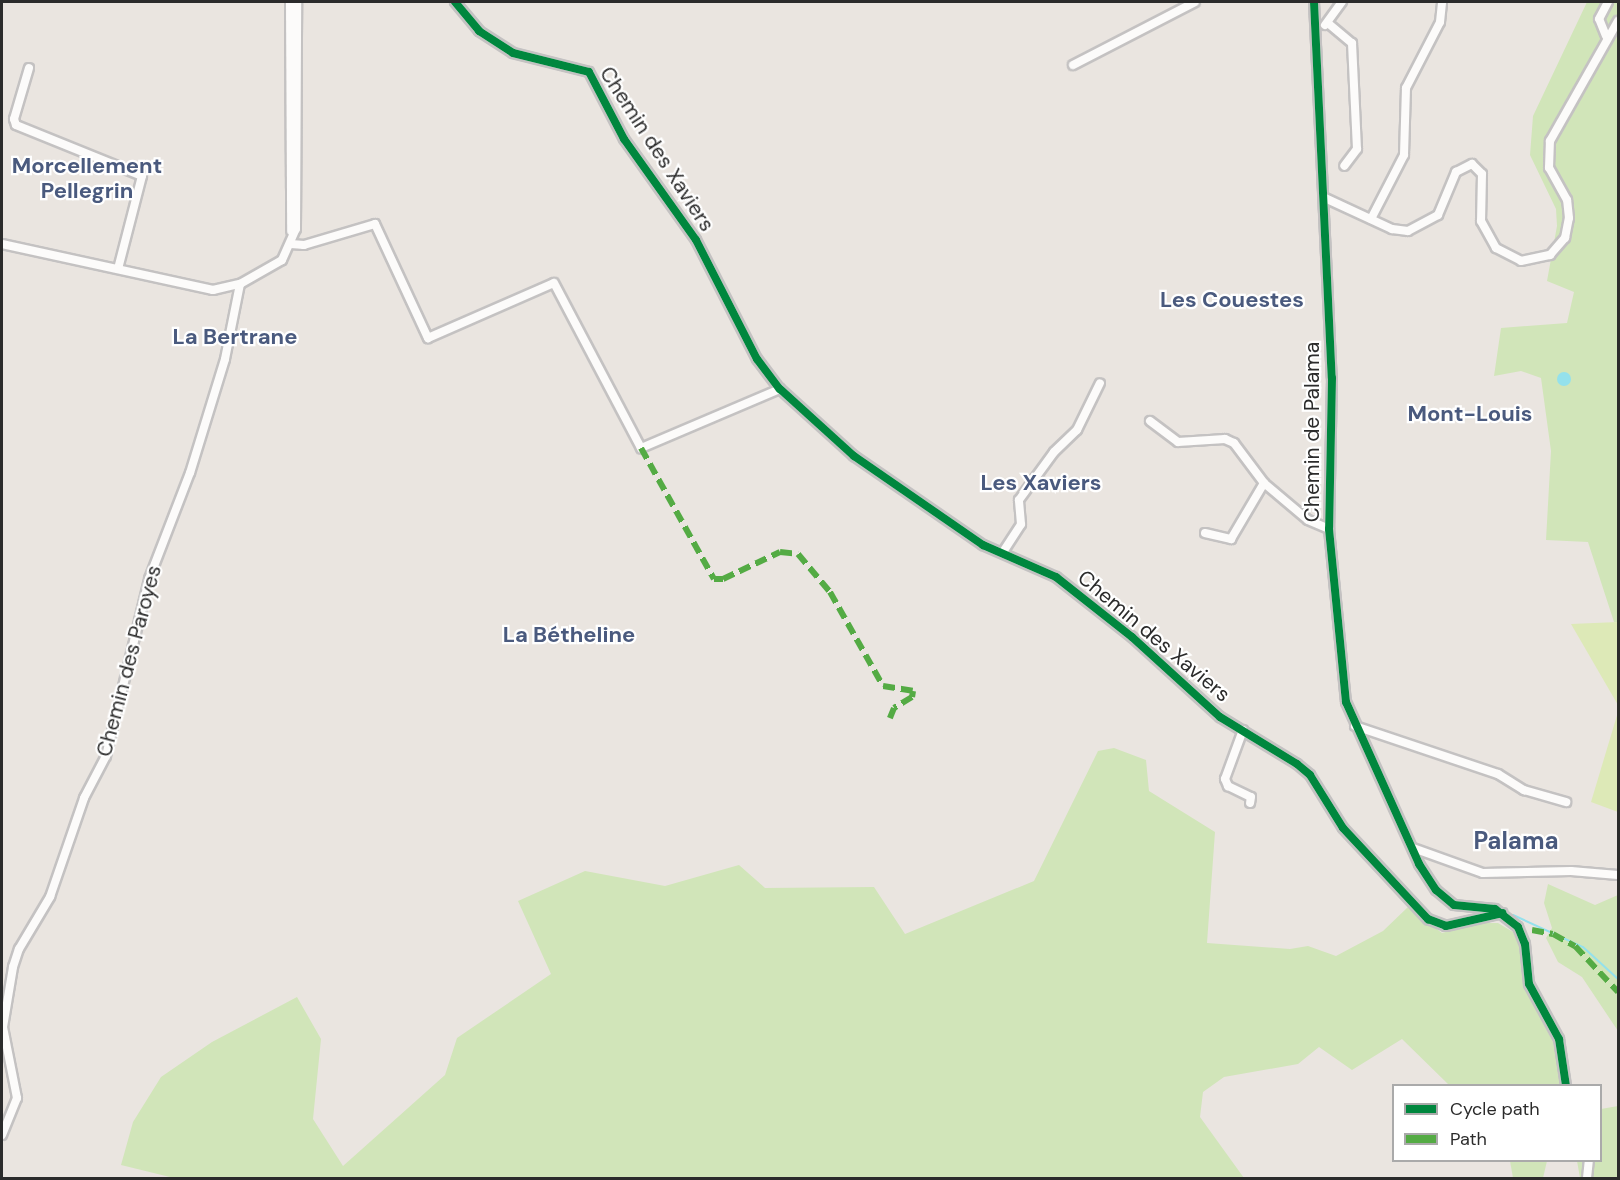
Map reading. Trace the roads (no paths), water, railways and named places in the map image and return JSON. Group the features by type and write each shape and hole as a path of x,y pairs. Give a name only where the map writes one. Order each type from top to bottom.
{"street":[{"path":"290,2 293,124"},
{"path":"2,244 204,288 228,288 240,284 282,260 291,240 297,2"},
{"name":"Chemin des Xaviers","path":"455,2 479,31 513,53 589,72 624,139 696,240 749,347 780,389 854,456 983,545 1056,577 1132,637 1220,717 1310,775 1339,823 1428,920 1446,926 1503,913"},
{"path":"1073,65 1195,2"},
{"name":"Chemin de Palama","path":"1314,2 1318,26 1332,378 1329,529 1346,702 1355,726 1427,878 1444,899 1454,905 1503,913"},
{"path":"1318,26 1329,24 1342,2"},
{"path":"1371,219 1404,155 1406,88 1440,22 1442,2"},
{"path":"1606,36 1599,19 1608,2"},
{"path":"1325,198 1402,232 1425,225 1438,215 1456,172 1472,165 1482,174 1481,221 1496,248 1521,261 1538,261 1551,255 1565,238 1569,218 1567,200 1549,168 1550,141 1606,36 1618,21"},
{"path":"1329,24 1352,43 1357,149 1344,166"},
{"path":"29,68 14,119 16,125 142,176 118,268"},
{"path":"291,240 304,245 375,224 428,338 554,283 640,448 780,389"},
{"name":"Chemin des Paroyes","path":"2,1135 17,1098 3,1027 18,949 50,897 84,798 106,756 149,579 190,473 225,359 240,284"},
{"path":"1003,552 1021,524 1019,500 1054,452 1077,430 1100,383"},
{"path":"1150,421 1178,442 1225,439 1234,443 1264,483 1308,520 1329,529"},
{"path":"1205,533 1231,538 1264,483"},
{"path":"1355,726 1498,774 1524,790 1566,802"},
{"path":"1243,730 1225,779 1228,786 1251,797 1250,803"},
{"path":"1413,848 1482,873 1571,871 1618,875"},
{"path":"1503,913 1518,927 1524,938 1529,984 1558,1039 1566,1084"},
{"path":"1587,1179 1589,1162"}],"water":[{"path":"1561,372 1567,372 1571,379 1567,386 1561,386 1557,382 1557,376"}],"waterway":[{"path":"1513,915 1583,947 1618,979"}],"district":[{"name":"Morcellement Pellegrin","path":"87,178"},
{"name":"Les Couestes","path":"1232,300"},
{"name":"La Bertrane","path":"235,337"},
{"name":"Mont-Louis","path":"1470,414"},
{"name":"Les Xaviers","path":"1041,483"},
{"name":"La Bétheline","path":"569,635"},
{"name":"Palama","path":"1516,841"}]}
